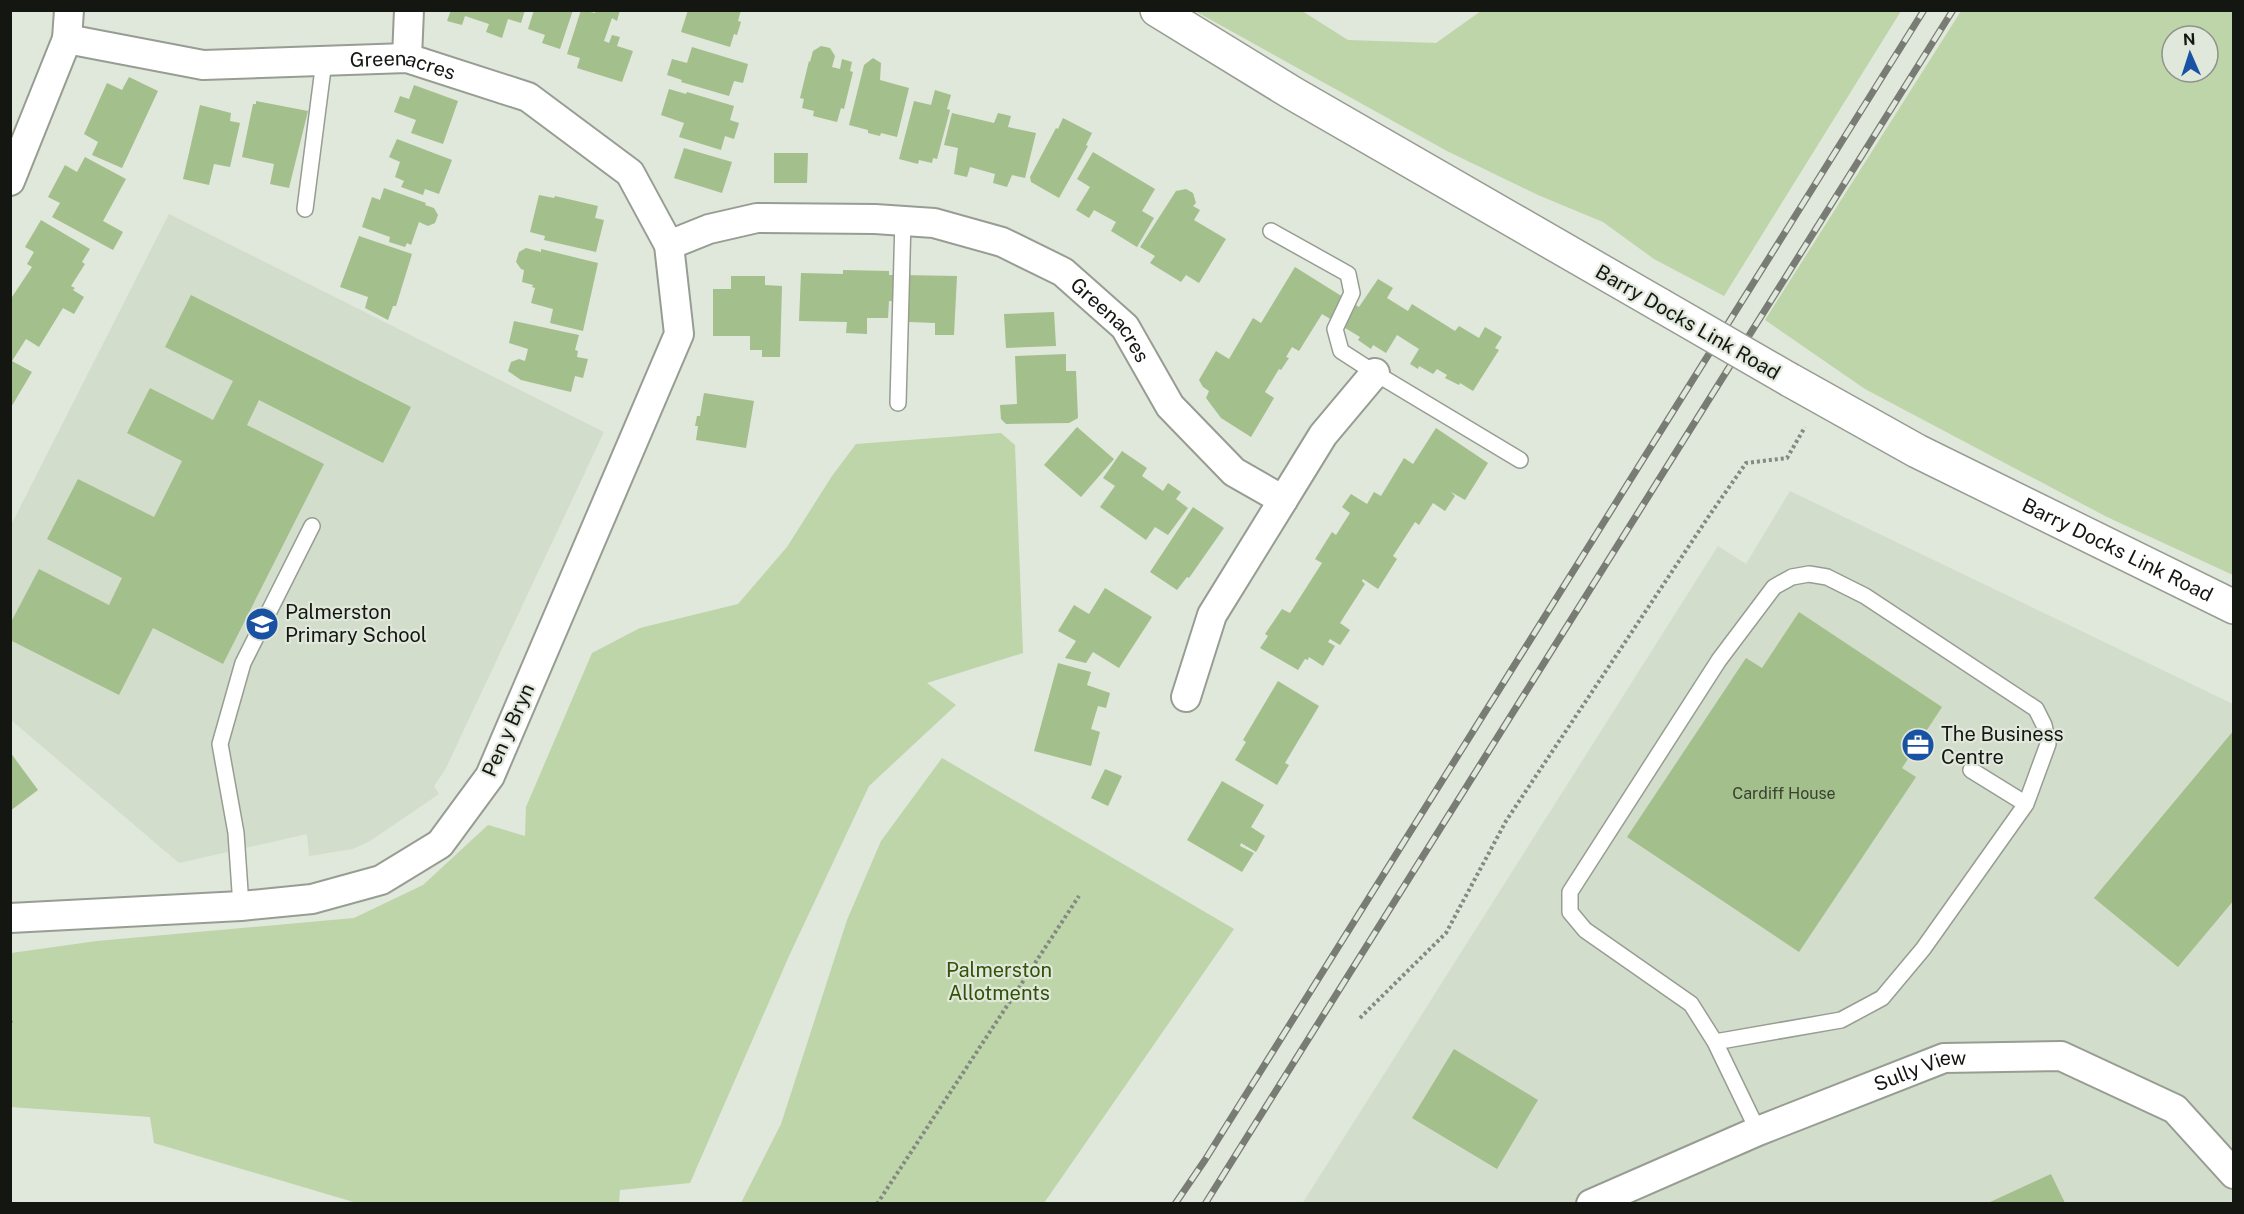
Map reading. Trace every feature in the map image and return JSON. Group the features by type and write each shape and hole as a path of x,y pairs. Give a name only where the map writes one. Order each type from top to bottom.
{"main road":[{"name":"Barry Docks Link Road","path":"1157,10 1294,94 1821,398 1917,451 2234,607"}],"street":[{"path":"10,181 67,39 69,10"},
{"path":"407,58 409,10"},
{"name":"Greenacres","path":"67,39 203,65 407,58 528,97 630,173 669,245 680,334"},
{"name":"Greenacres","path":"669,245 709,229 757,218 903,220 934,223 1002,242 1063,272 1125,327 1170,405 1234,472 1283,500"},
{"name":"Pen y Bryn","path":"10,918 241,906 312,899 381,880 440,844 490,776 680,334"},
{"path":"1186,697 1212,615 1323,435 1375,374"},
{"name":"Sully View","path":"1590,1203 1758,1131 1944,1058 2061,1056 2175,1109 2234,1174"}],"lane":[{"path":"305,209 324,61"},
{"path":"898,403 903,220"},
{"path":"1271,231 1348,274 1352,293 1335,329 1341,351 1375,374 1520,460"},
{"path":"241,906 236,833 220,744 243,663 312,526"},
{"path":"1714,1042 1841,1020 1882,998 1923,949 2026,804 2048,744 2044,725 2036,709 1865,596 1827,577 1809,574 1792,576 1774,587 1719,660 1570,892 1570,912 1585,930 1691,1004 1714,1042 1758,1131"},
{"path":"1971,770 2026,804"}],"path":[{"path":"1360,1018 1446,933 1506,821 1746,463 1787,458 1821,398"},
{"path":"877,1203 1079,896"}],"shaded area":[{"name":"Palmerston Primary School","path":"169,214 604,432 445,770 434,786 439,794 370,841 353,849 309,856 307,834 179,863 11,720 10,527"},
{"path":"1790,491 2233,704 2233,1203 1302,1204 1718,546 1746,564"}],"green space":[{"path":"1195,11 1302,11 1348,40 1436,43 1481,11 1901,11 1724,296 1654,259 1603,222 1538,195 1447,151"},
{"path":"1961,11 2233,11 2233,575 2107,517 1865,389 1765,320"},
{"path":"1001,433 1015,445 1023,653 927,683 956,705 869,786 789,956 690,1183 620,1190 619,1203 357,1203 154,1143 150,1117 11,1107 11,953 97,941 354,918 423,885 488,825 525,836 526,807 592,653 640,628 738,604 787,547 832,476 856,444"},
{"name":"Palmerston Allotments","path":"942,758 1234,929 1044,1203 741,1203 781,1124 847,920 881,841"}],"building":[{"path":"451,10 525,10 521,23 508,19 502,38 486,32 489,24 465,16 462,25 447,21"},
{"path":"534,10 573,10 560,49 542,43 545,35 528,29"},
{"path":"581,10 595,13 596,10 620,10 617,21 612,18 604,41 609,43 612,35 620,37 617,46 633,51 622,82 577,68 580,58 567,54"},
{"path":"688,10 741,10 738,21 741,22 730,47 681,32"},
{"path":"821,46 830,48 835,56 832,67 840,69 842,59 852,62 850,71 853,72 844,109 841,108 837,122 813,116 814,111 802,108 804,99 800,98 809,61 813,51"},
{"path":"692,47 748,64 743,83 734,81 729,96 681,82 682,80 667,75 672,59 687,63"},
{"path":"873,58 881,63 880,80 909,88 897,137 868,133 868,130 849,125 864,65"},
{"path":"129,77 158,91 122,168 92,155 98,142 84,134 107,83 122,90"},
{"path":"414,85 458,101 443,144 411,133 416,120 394,112 400,96 409,99"},
{"path":"669,89 734,106 730,120 739,123 734,139 725,136 721,150 679,137 684,123 661,115"},
{"path":"935,90 951,95 947,109 950,110 937,159 933,158 932,163 919,160 918,164 899,159 914,101 931,105"},
{"path":"256,101 308,111 289,188 270,184 274,164 242,157 253,104 256,104"},
{"path":"200,105 231,113 230,121 240,123 230,167 214,164 209,185 183,179"},
{"path":"952,113 994,123 998,113 1011,116 1008,127 1036,133 1025,178 1012,175 1007,187 993,183 995,174 970,167 967,177 954,174 958,148 944,145"},
{"path":"1063,118 1092,133 1086,145 1088,146 1059,198 1031,182 1030,177"},
{"path":"397,139 452,160 439,194 425,189 423,195 401,187 404,181 395,177 400,162 389,157"},
{"path":"684,148 732,162 722,193 674,178"},
{"path":"1093,152 1155,189 1142,211 1154,218 1137,247 1111,231 1116,222 1094,210 1089,218 1076,210 1090,187 1077,179"},
{"path":"774,153 808,153 807,183 774,183"},
{"path":"85,157 126,179 103,221 123,232 113,250 52,217 60,203 48,197 65,165 77,172"},
{"path":"384,188 426,203 425,205 434,208 438,215 435,223 428,226 419,222 411,245 407,243 405,247 389,242 390,237 362,227 372,197 380,200"},
{"path":"1186,189 1193,193 1196,203 1193,206 1200,210 1194,220 1226,239 1199,283 1186,275 1181,282 1150,263 1155,256 1140,247 1176,191"},
{"path":"539,195 554,198 555,196 598,206 595,218 604,220 596,252 544,240 545,236 530,232"},
{"path":"41,220 90,249 82,262 85,264 71,286 84,297 74,314 63,308 39,347 26,339 12,361 32,372 10,409 10,300 32,267 27,264 34,252 25,247"},
{"path":"359,236 412,254 396,306 393,306 388,320 365,308 368,297 340,287"},
{"path":"526,248 541,252 541,249 598,263 583,331 550,323 553,309 531,303 535,288 532,287 533,285 522,282 524,270 516,262 519,252"},
{"path":"1295,267 1359,307 1378,279 1393,288 1387,298 1408,311 1412,304 1455,331 1459,326 1479,338 1485,327 1502,337 1495,348 1499,350 1473,391 1445,378 1447,375 1437,369 1433,374 1410,364 1419,349 1397,335 1386,353 1373,345 1371,349 1358,340 1360,337 1322,314 1299,351 1292,347 1286,357 1289,358 1281,370 1279,369 1265,392 1274,398 1251,437 1221,418 1206,398 1209,391 1199,380 1216,351 1229,359 1253,318 1261,323"},
{"path":"843,270 889,271 889,275 957,276 954,335 935,335 935,323 909,322 909,302 889,301 888,318 867,318 867,334 846,333 847,322 799,321 801,273 843,274"},
{"path":"731,276 765,276 765,285 782,286 780,357 762,357 762,350 750,350 750,336 713,336 713,289 731,289"},
{"path":"191,295 411,407 383,463 259,400 247,425 324,464 223,664 153,628 119,695 10,640 10,624 39,569 109,605 122,578 47,539 78,479 154,517 182,461 127,433 150,388 213,420 233,381 165,347"},
{"path":"1054,312 1056,346 1006,348 1004,314"},
{"path":"514,321 579,335 575,350 578,351 577,357 588,359 583,378 575,376 571,392 521,380 508,371 511,362 519,359 525,361 528,349 509,343"},
{"path":"1066,354 1066,371 1076,371 1078,418 1069,423 1006,424 1001,419 1000,405 1017,404 1015,356"},
{"path":"704,393 754,401 746,448 696,440 698,426 695,426 697,416 700,416"},
{"path":"1077,427 1114,459 1081,497 1044,465"},
{"path":"1436,428 1488,463 1465,500 1451,492 1455,496 1445,511 1433,503 1419,525 1415,522 1393,556 1397,559 1378,589 1363,579 1365,584 1340,623 1350,630 1340,645 1330,639 1328,642 1335,646 1323,666 1309,657 1298,670 1260,648 1268,636 1265,634 1282,609 1290,613 1322,563 1315,559 1332,532 1336,535 1350,513 1342,507 1351,494 1367,504 1374,492 1381,496 1404,458 1413,464"},
{"path":"1122,451 1147,468 1142,476 1163,491 1168,483 1181,492 1176,499 1188,508 1168,535 1155,527 1146,540 1100,507 1115,486 1103,478"},
{"path":"1193,507 1224,528 1189,578 1187,577 1177,590 1150,572"},
{"path":"1105,588 1152,617 1119,668 1093,652 1086,663 1065,658 1076,641 1058,631 1074,605 1089,614"},
{"path":"1799,612 1942,707 1902,768 1916,777 1799,952 1627,837 1746,658 1762,668"},
{"path":"1058,663 1091,672 1087,685 1110,693 1106,708 1098,706 1091,729 1100,732 1091,766 1034,751"},
{"path":"1278,681 1319,706 1285,763 1289,765 1277,785 1235,760 1246,742 1243,740"},
{"path":"2234,730 2234,900 2178,967 2094,898"},
{"path":"10,752 38,790 10,811"},
{"path":"1105,769 1122,776 1108,806 1091,798"},
{"path":"1222,781 1264,805 1251,827 1265,836 1256,852 1241,843 1240,846 1254,853 1242,872 1187,840"},
{"path":"1454,1049 1538,1100 1497,1169 1412,1118"},
{"path":"2051,1174 2065,1203 1988,1203"}],"railway":[{"path":"1175,1204 1205,1160 1924,10"},
{"path":"1205,1204 1953,10"}],"place":[{"name":"Palmerston Primary School","path":"262,624"},
{"name":"The Business Centre","path":"1918,745"}]}
